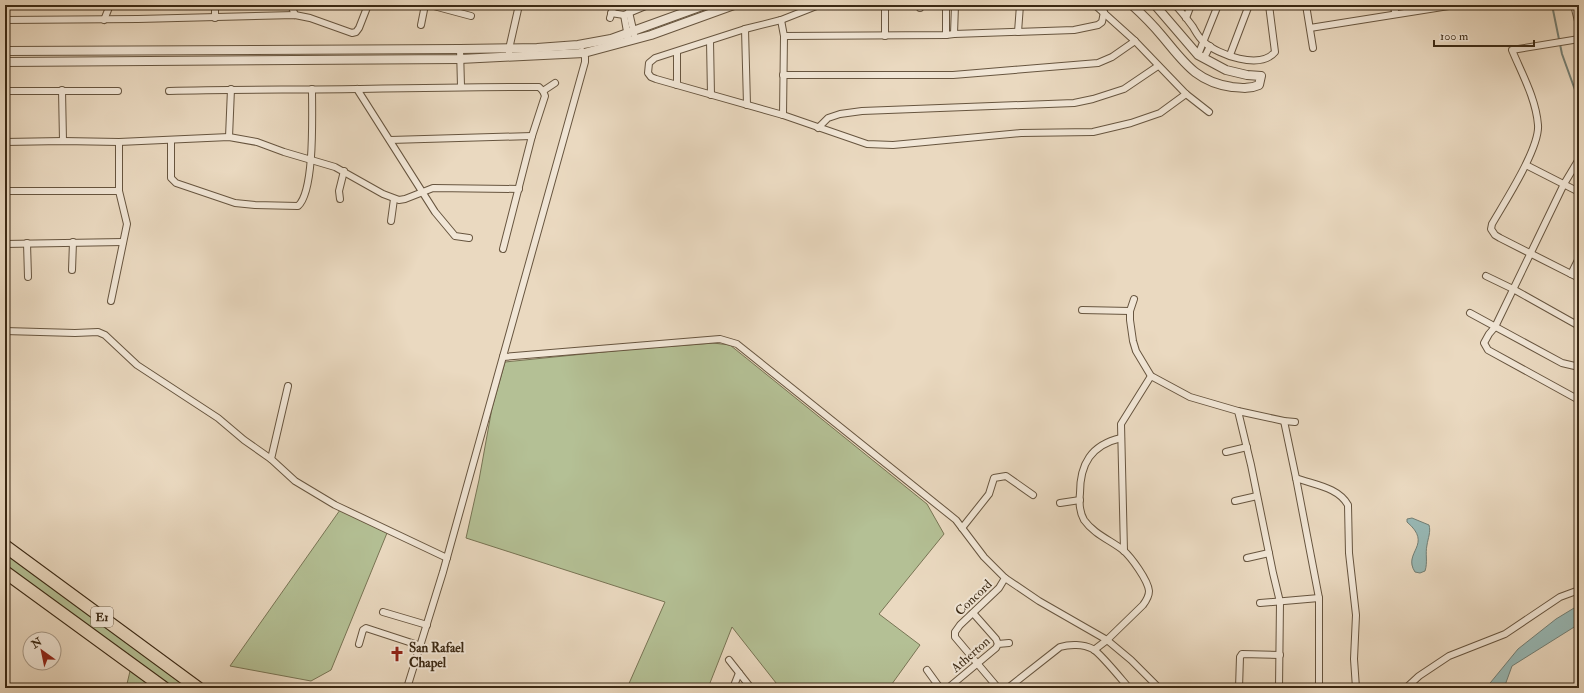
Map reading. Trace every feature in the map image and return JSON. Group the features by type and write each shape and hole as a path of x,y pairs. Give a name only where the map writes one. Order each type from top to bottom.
{"highway":[{"name":"E1","path":"5,546 198,688"},
{"name":"E1","path":"5,572 164,688"}],"street":[{"path":"104,20 110,5"},
{"path":"215,5 215,18"},
{"path":"291,5 296,15"},
{"path":"5,20 104,20 296,15 310,18 352,33 356,32 359,28 368,5"},
{"path":"421,25 425,5"},
{"path":"430,5 471,16"},
{"path":"509,53 519,5"},
{"path":"614,5 611,15 626,14 648,5"},
{"path":"5,51 460,49 509,53 584,53 631,36 706,5"},
{"path":"5,62 460,59 578,45 631,36 651,35 734,5"},
{"path":"819,5 781,20 651,60 647,71 651,77 678,86 783,115 867,144 879,145 1021,133 1093,132 1130,124 1160,113 1186,94"},
{"path":"885,5 885,36"},
{"path":"946,5 946,35"},
{"path":"954,5 954,34"},
{"path":"1018,32 1020,5"},
{"path":"1095,5 1135,41 1186,94 1209,112"},
{"path":"1132,5 1162,36 1186,66 1198,75 1218,85 1243,89 1259,85 1261,76 1247,75 1226,70 1201,56 1155,5"},
{"path":"1175,5 1203,42 1217,51 1245,60 1269,58 1275,52 1269,5"},
{"path":"1186,18 1191,5"},
{"path":"1201,56 1203,42 1218,5"},
{"path":"1230,56 1249,5"},
{"path":"1306,5 1313,48"},
{"path":"1393,5 1396,14"},
{"path":"1310,28 1455,5"},
{"path":"1574,5 1579,26"},
{"path":"784,36 946,35 1074,30 1098,25 1102,22 1104,12"},
{"path":"626,14 631,36"},
{"path":"781,20 784,36 782,75 783,115"},
{"path":"745,30 747,105"},
{"path":"1579,39 1563,43 1512,50 1531,96 1538,126 1537,135 1526,165 1492,224 1491,229 1495,235 1500,238 1579,278"},
{"path":"710,41 711,95"},
{"path":"782,75 953,75 1098,63 1112,58 1135,41"},
{"path":"407,688 447,558 585,62 584,53 578,45"},
{"path":"1201,56 1210,46"},
{"path":"460,49 461,86"},
{"path":"677,52 678,86"},
{"path":"818,128 828,118 840,114 862,111 1074,103 1093,99 1124,89 1158,66"},
{"path":"543,91 555,83"},
{"path":"169,91 231,89 357,89 461,86 539,87 545,96 532,136 503,249"},
{"path":"229,137 231,89"},
{"path":"171,140 171,178 176,183 235,203 298,206 303,198 311,160 312,89"},
{"path":"357,89 422,192 450,231 455,236 469,238"},
{"path":"62,90 63,141"},
{"path":"5,91 118,91"},
{"path":"390,140 532,136"},
{"path":"5,142 119,142 229,137 258,142 324,163 344,171 394,199 399,200 405,200 433,188 519,188"},
{"path":"111,301 127,224 119,190 119,142"},
{"path":"1579,159 1564,184 1495,327 1484,343 1488,350 1579,400"},
{"path":"1526,165 1579,192"},
{"path":"340,199 339,191 344,171"},
{"path":"5,191 119,190"},
{"path":"391,220 394,199"},
{"path":"72,270 73,242"},
{"path":"5,244 123,242"},
{"path":"28,243 28,277"},
{"path":"1571,274 1579,258"},
{"path":"1486,276 1513,289 1579,326"},
{"path":"1134,299 1130,311 1130,320 1136,351 1151,376 1190,396 1238,411 1295,422"},
{"path":"1082,310 1130,311"},
{"path":"1470,313 1562,363 1579,367"},
{"path":"5,332 98,332 105,334 137,365 218,418 244,440 271,459 295,481 335,505 447,558"},
{"path":"503,357 720,339 737,344 956,520 984,557 1005,578 1039,601 1107,640 1131,660 1159,688"},
{"path":"1124,551 1121,424 1151,376"},
{"path":"271,459 288,386"},
{"path":"1238,411 1280,602 1279,688"},
{"path":"1284,421 1319,598 1319,688"},
{"path":"1094,650 1107,640 1143,605 1149,591 1142,576 1124,551 1103,538 1084,520 1080,500 1080,480 1087,460 1095,450 1106,443 1121,438"},
{"path":"1226,452 1247,447"},
{"path":"962,528 989,494 992,480 996,477 1006,476 1033,495"},
{"path":"1296,478 1337,491 1345,498 1348,505 1349,553 1356,615 1354,658 1356,688"},
{"path":"1235,501 1257,496"},
{"path":"1060,503 1080,500"},
{"path":"1247,558 1269,553"},
{"name":"Concord","path":"998,688 956,637 955,632 960,625 999,588 1005,578"},
{"path":"1406,688 1419,676 1449,656 1505,634 1560,597 1579,590"},
{"path":"1260,603 1319,598"},
{"path":"383,612 427,625"},
{"path":"973,613 996,639 998,644"},
{"path":"359,644 363,630 366,628 421,646"},
{"name":"Atherton","path":"948,688 996,648 998,644 1009,643"},
{"path":"1008,688 1060,647 1068,644 1094,650 1129,688"},
{"path":"1239,688 1240,657 1242,654 1280,655"},
{"path":"729,660 752,688"},
{"path":"927,670 940,688"},
{"path":"733,688 739,673"}],"green space":[{"path":"713,343 730,345 927,504 944,534 879,614 920,645 889,688 780,688 732,627 708,688 627,688 665,602 466,538 479,480 492,408 505,362 623,350"},
{"path":"340,510 387,533 331,670 311,681 230,666"},
{"path":"5,550 194,688 173,688 5,567"},
{"path":"131,667 160,688 126,688"}],"water":[{"path":"1412,518 1429,525 1430,528 1426,548 1426,568 1425,571 1420,573 1415,572 1412,565 1412,559 1418,543 1418,537 1415,530 1407,522 1407,519"},
{"path":"1579,605 1579,624 1512,666 1504,688 1486,688 1518,649 1556,619"}],"waterway":[{"path":"1513,5 1518,8 1527,5"},
{"path":"1552,5 1562,54 1579,101"}],"place":[{"name":"San Rafael Chapel","path":"397,654"}]}
